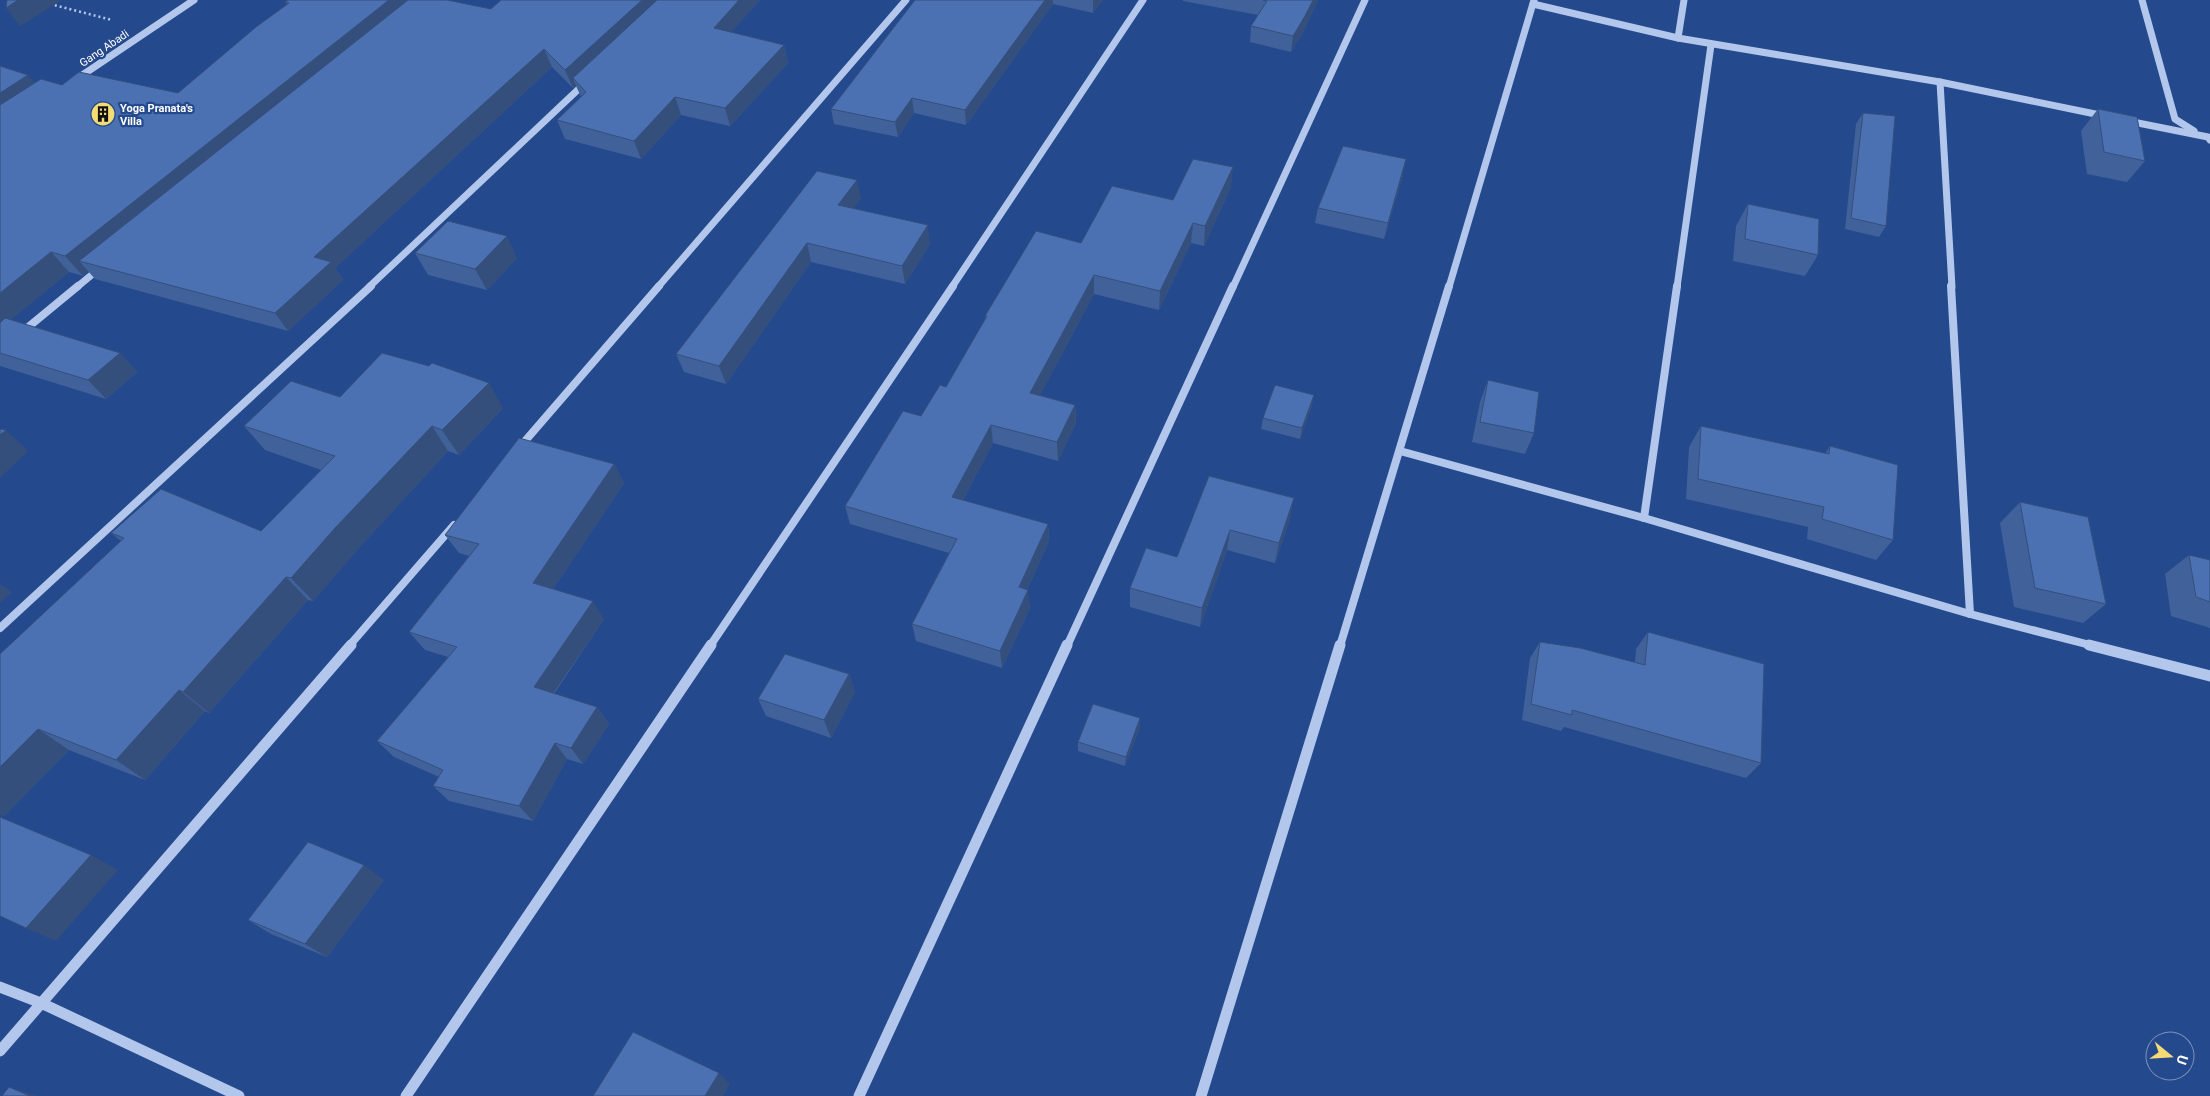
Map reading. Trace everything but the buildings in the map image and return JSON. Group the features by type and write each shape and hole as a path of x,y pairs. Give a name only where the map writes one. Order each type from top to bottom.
{"street":[{"name":"Gang Abadi","path":"66,86 194,0"},
{"path":"516,453 906,0"},
{"path":"406,1096 1053,138 1143,0"},
{"path":"859,1096 1365,0"},
{"path":"1678,38 1684,0"},
{"path":"2142,0 2175,119 2183,126 2209,138"},
{"path":"1201,1096 1400,451 1533,2 1711,45 1940,82 2113,118"},
{"path":"1644,518 1711,45"},
{"path":"0,628 308,345 590,79"},
{"path":"1940,82 1970,614"},
{"path":"2122,120 2209,138"},
{"path":"15,338 108,262"},
{"path":"1400,451 1644,518 1970,614 2210,676"},
{"path":"0,1050 457,520"},
{"path":"0,987 41,1003 239,1096"}],"path":[{"path":"44,2 149,30"}],"place":[{"name":"Yoga Pranata's Villa","path":"103,114"}]}
